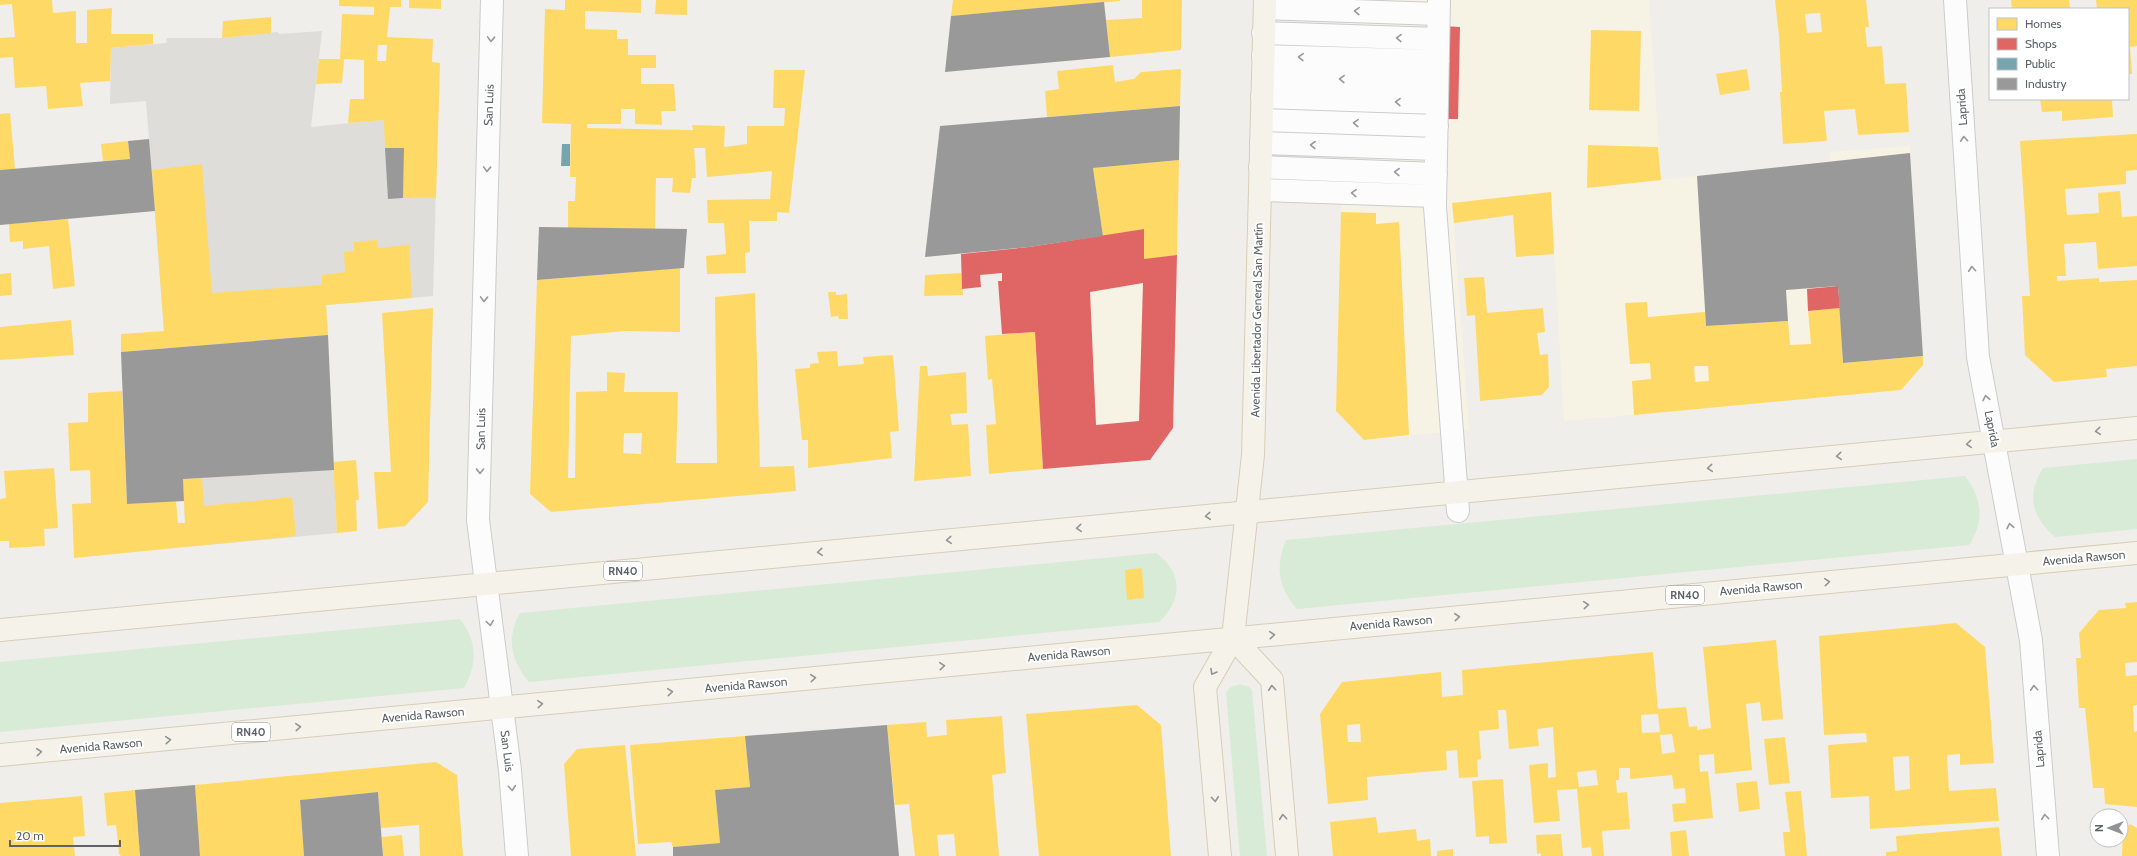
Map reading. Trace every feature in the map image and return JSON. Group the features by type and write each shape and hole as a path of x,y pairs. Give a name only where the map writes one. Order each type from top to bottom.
{"main road":[{"name":"Avenida Libertador General San Martín","path":"1220,856 1205,687 1233,638 1253,448 1263,33 1265,4"},
{"name":"RN40","path":"0,630 1247,512 1457,502 1994,441 2137,428"},
{"name":"Avenida Rawson","path":"0,756 2137,553"},
{"path":"1233,638 1272,680 1287,856"}],"street":[{"name":"San Luis","path":"492,0 478,520 510,770 517,856"},
{"name":"Laprida","path":"1955,0 1978,357 2031,640 2048,856"},
{"path":"1265,4 1438,7 1435,196 1457,502"},
{"path":"1263,33 1438,39"},
{"path":"1263,76 1437,82"},
{"path":"1263,76 1437,82"},
{"path":"1262,120 1436,126"},
{"path":"1261,143 1436,149"},
{"path":"1260,167 1436,174"},
{"path":"1260,190 1435,196"}],"shaded area":[{"path":"1347,0 1649,0 1661,180 1830,161 1830,152 1910,146 1923,365 1901,390 1564,421 1551,192 1452,203 1469,430 1364,440 1336,411"},
{"path":"322,31 311,127 438,114 433,296 326,305 337,533 186,547 178,349 164,331 146,101 110,104 111,48 166,43 167,38 222,38 278,32 279,34"},
{"path":"1178,224 1173,428 1150,460 1043,469 1029,247"}],"green space":[{"path":"2137,459 2137,529 2055,537 2041,522 2034,505 2033,496 2034,487 2043,468"},
{"path":"1965,476 1975,493 1979,510 1978,527 1969,545 1297,609 1286,593 1280,576 1280,559 1286,540"},
{"path":"1156,553 1171,569 1177,586 1176,596 1172,605 1159,622 529,682 518,666 512,649 513,631 520,613"},
{"path":"460,619 470,636 474,652 472,670 464,688 0,732 0,662"},
{"path":"1240,684 1249,687 1252,690 1267,856 1240,856 1226,692 1231,687"}],"building: Homes":[{"path":"0,0 52,0 53,13 76,11 76,43 87,43 87,10 112,8 111,34 153,34 153,44 111,48 110,81 80,83 83,106 48,109 46,86 15,88 13,57 0,58 0,38 15,37 12,4 0,5"},
{"path":"339,0 401,0 401,7 390,7 387,37 433,39 432,62 440,63 436,198 403,198 404,148 385,148 384,120 348,123 350,99 364,99 364,60 344,59 342,83 316,84 319,59 340,59 342,14 374,15 374,7 339,6","holes":["378,45 387,45 386,61 377,61"]},
{"path":"409,0 441,0 441,9 409,8"},
{"path":"565,0 641,0 641,13 585,11 585,29 617,30 617,39 628,39 628,55 656,55 656,68 641,68 641,84 674,84 676,111 661,111 662,125 635,124 635,109 621,109 621,124 587,124 587,128 693,130 692,125 725,126 724,147 747,144 747,126 784,126 785,108 773,108 774,70 805,70 789,213 777,212 777,221 749,221 750,252 745,253 746,273 707,274 706,256 726,254 724,223 708,223 707,200 770,199 772,171 707,177 705,148 694,148 696,178 692,178 690,193 672,192 673,178 656,178 655,229 568,228 568,201 575,201 576,177 570,177 571,124 542,123 545,9 565,10"},
{"path":"656,0 687,0 687,15 655,14"},
{"path":"953,0 1120,0 1120,1 951,16"},
{"path":"1142,0 1182,0 1181,50 1110,57 1106,20 1142,18"},
{"path":"1775,0 1866,0 1869,27 1865,27 1867,47 1882,46 1885,84 1906,83 1909,132 1858,135 1855,109 1824,111 1827,141 1783,144 1779,36","holes":["1820,13 1822,32 1807,33 1805,14"]},
{"path":"2011,0 2069,0 2070,8 2012,8"},
{"path":"2096,0 2137,0 2137,46 2130,47 2132,74 2129,74 2129,8 2097,8"},
{"path":"271,17 271,33 222,38 223,21"},
{"path":"1591,30 1641,31 1639,111 1589,110"},
{"path":"1113,65 1115,82 1134,79 1141,72 1181,69 1180,106 1047,117 1045,91 1059,89 1057,71"},
{"path":"1747,69 1750,90 1720,95 1716,74"},
{"path":"2040,100 2112,100 2113,117 2062,121 2062,111 2042,112"},
{"path":"10,113 15,169 0,170 0,114"},
{"path":"2137,134 2137,170 2126,171 2126,184 2065,189 2067,215 2099,213 2098,193 2120,191 2122,217 2137,216 2137,266 2098,269 2096,242 2064,244 2066,276 2057,276 2057,281 2099,278 2099,282 2137,280 2137,366 2106,369 2107,377 2054,382 2025,355 2022,296 2030,296 2020,141"},
{"path":"128,141 130,159 103,161 101,144"},
{"path":"1588,145 1658,147 1661,180 1587,188"},
{"path":"1179,160 1177,255 1144,260 1144,229 1103,236 1093,168"},
{"path":"202,164 212,293 322,285 322,275 345,272 344,252 354,251 354,242 377,240 378,248 409,245 412,298 326,305 328,335 121,352 121,334 164,331 152,170"},
{"path":"1551,192 1554,254 1516,257 1513,215 1454,223 1452,203"},
{"path":"1341,212 1376,213 1376,224 1399,222 1409,435 1364,440 1336,411"},
{"path":"68,219 75,286 53,289 49,246 23,249 23,241 10,242 9,224"},
{"path":"680,268 680,332 625,331 571,336 568,478 575,478 576,392 607,391 607,372 625,373 624,392 678,392 676,463 717,463 715,297 755,293 760,467 794,466 796,491 551,512 530,494 537,280","holes":["624,433 642,433 641,454 623,453"]},
{"path":"11,273 12,295 0,296 0,274"},
{"path":"961,273 963,295 924,296 925,275"},
{"path":"1484,277 1487,313 1543,308 1545,332 1537,333 1540,355 1548,354 1549,387 1542,395 1480,401 1475,315 1467,316 1464,278"},
{"path":"828,292 836,292 836,295 847,294 848,319 839,319 838,316 831,317"},
{"path":"1647,302 1648,317 1705,312 1706,326 1788,321 1790,345 1811,344 1808,311 1840,308 1843,363 1923,356 1923,365 1901,390 1634,415 1632,381 1651,379 1650,363 1630,364 1625,303","holes":["1694,366 1708,366 1709,381 1695,382"]},
{"path":"433,308 428,502 405,526 378,529 374,472 391,472 382,313"},
{"path":"71,320 74,355 0,360 0,327"},
{"path":"1035,332 1043,469 989,474 986,425 996,424 992,379 988,380 985,336"},
{"path":"837,351 838,366 864,364 863,357 893,355 899,431 890,432 892,458 808,468 808,440 802,440 795,369 810,368 810,364 819,363 817,352"},
{"path":"920,366 927,366 928,376 966,372 967,413 950,414 952,425 968,424 971,476 914,481"},
{"path":"122,391 127,504 176,501 178,523 185,523 183,479 202,478 204,506 292,497 296,536 74,558 72,504 91,503 90,470 70,471 68,423 88,422 88,393"},
{"path":"356,460 359,500 356,500 357,531 337,533 333,462"},
{"path":"54,468 58,528 44,529 45,546 9,548 9,541 0,541 0,499 6,498 4,471"},
{"path":"1142,568 1144,598 1127,600 1125,570"},
{"path":"2137,602 2137,662 2125,663 2126,676 2137,675 2137,705 2133,706 2134,732 2137,731 2137,807 2105,804 2104,788 2093,788 2085,708 2079,708 2076,658 2081,658 2079,633 2099,610 2126,608 2125,603"},
{"path":"1956,623 1985,647 1994,763 1960,765 1960,754 1947,755 1949,791 1996,788 1999,821 1870,829 1869,796 1831,798 1828,745 1867,742 1866,733 1824,735 1819,636","holes":["1909,756 1910,789 1895,791 1893,757"]},
{"path":"1776,640 1783,719 1762,721 1760,702 1746,704 1752,770 1715,774 1714,754 1699,755 1700,772 1708,771 1713,818 1674,822 1672,804 1686,803 1685,788 1674,789 1672,775 1630,779 1630,768 1619,768 1619,780 1616,780 1617,793 1627,792 1630,829 1602,831 1604,856 1592,856 1591,847 1582,848 1577,789 1557,790 1560,821 1534,823 1529,765 1548,763 1548,778 1556,777 1553,727 1537,729 1539,746 1509,749 1506,710 1498,710 1499,729 1479,731 1481,759 1477,760 1478,777 1459,778 1457,750 1446,751 1447,770 1367,777 1368,800 1328,804 1320,714 1342,682 1441,672 1442,697 1463,695 1462,670 1653,652 1658,709 1686,707 1689,727 1697,726 1697,730 1711,728 1703,647","holes":["1658,714 1660,732 1642,733 1641,715","1360,724 1361,742 1348,742 1347,725","1672,734 1675,752 1662,754 1660,735","1596,770 1598,785 1579,787 1577,772"]},
{"path":"1137,705 1161,725 1171,856 1039,856 1026,714"},
{"path":"1002,716 1006,773 992,775 999,856 956,856 954,834 937,835 939,856 915,856 909,804 895,805 887,725 926,722 927,737 947,735 946,720"},
{"path":"745,736 750,787 715,790 720,843 673,847 671,842 638,844 630,745"},
{"path":"1785,737 1790,783 1769,785 1764,739"},
{"path":"625,745 636,856 571,856 564,764 577,749"},
{"path":"436,762 457,775 463,856 420,856 419,825 381,828 378,792 300,800 304,856 200,856 195,785"},
{"path":"1503,779 1507,843 1489,844 1489,836 1476,837 1472,781"},
{"path":"1757,781 1760,809 1739,812 1736,783"},
{"path":"135,790 140,856 121,856 119,854 116,825 107,826 104,793"},
{"path":"1801,791 1807,856 1785,856 1783,832 1790,832 1785,792"},
{"path":"82,796 85,836 73,837 75,856 0,856 0,803"},
{"path":"1376,817 1378,833 1416,829 1417,841 1430,839 1431,856 1333,856 1330,822"},
{"path":"2129,825 2137,828 2137,856 2122,856 2122,848 2129,848"},
{"path":"1999,827 2002,856 1886,856 1886,852 1897,851 1896,836"},
{"path":"1686,830 1689,856 1672,856 1670,832"},
{"path":"1561,834 1563,856 1541,856 1541,853 1537,854 1536,835"},
{"path":"402,835 404,856 383,856 382,837"},
{"path":"1453,849 1453,856 1437,856 1437,851"}],"building: Shops":[{"path":"1443,26 1460,27 1458,119 1442,119"},
{"path":"1144,229 1144,259 1177,255 1173,428 1150,460 1043,469 1035,332 1002,334 998,281 1002,281 1002,273 980,275 981,287 962,289 961,254 1029,247","holes":["1143,283 1139,421 1096,425 1090,292"]},
{"path":"1838,286 1840,308 1808,311 1807,289"}],"building: Public":[{"path":"562,144 570,144 570,166 561,166"}],"building: Industry":[{"path":"1104,2 1110,57 945,72 951,16"},
{"path":"1180,106 1179,160 1093,168 1103,236 1029,247 925,257 940,126"},
{"path":"149,139 155,211 0,225 0,170 130,159 128,141"},
{"path":"385,148 404,148 403,198 388,199"},
{"path":"1910,153 1923,356 1843,363 1838,286 1786,290 1788,321 1706,326 1697,176"},
{"path":"539,227 687,229 684,268 537,280"},
{"path":"328,335 334,470 183,479 184,501 127,504 121,352"},
{"path":"887,725 899,856 673,856 673,847 720,843 715,790 750,787 745,736"},
{"path":"195,785 200,856 140,856 135,790"},
{"path":"378,792 383,856 304,856 300,800"}]}
